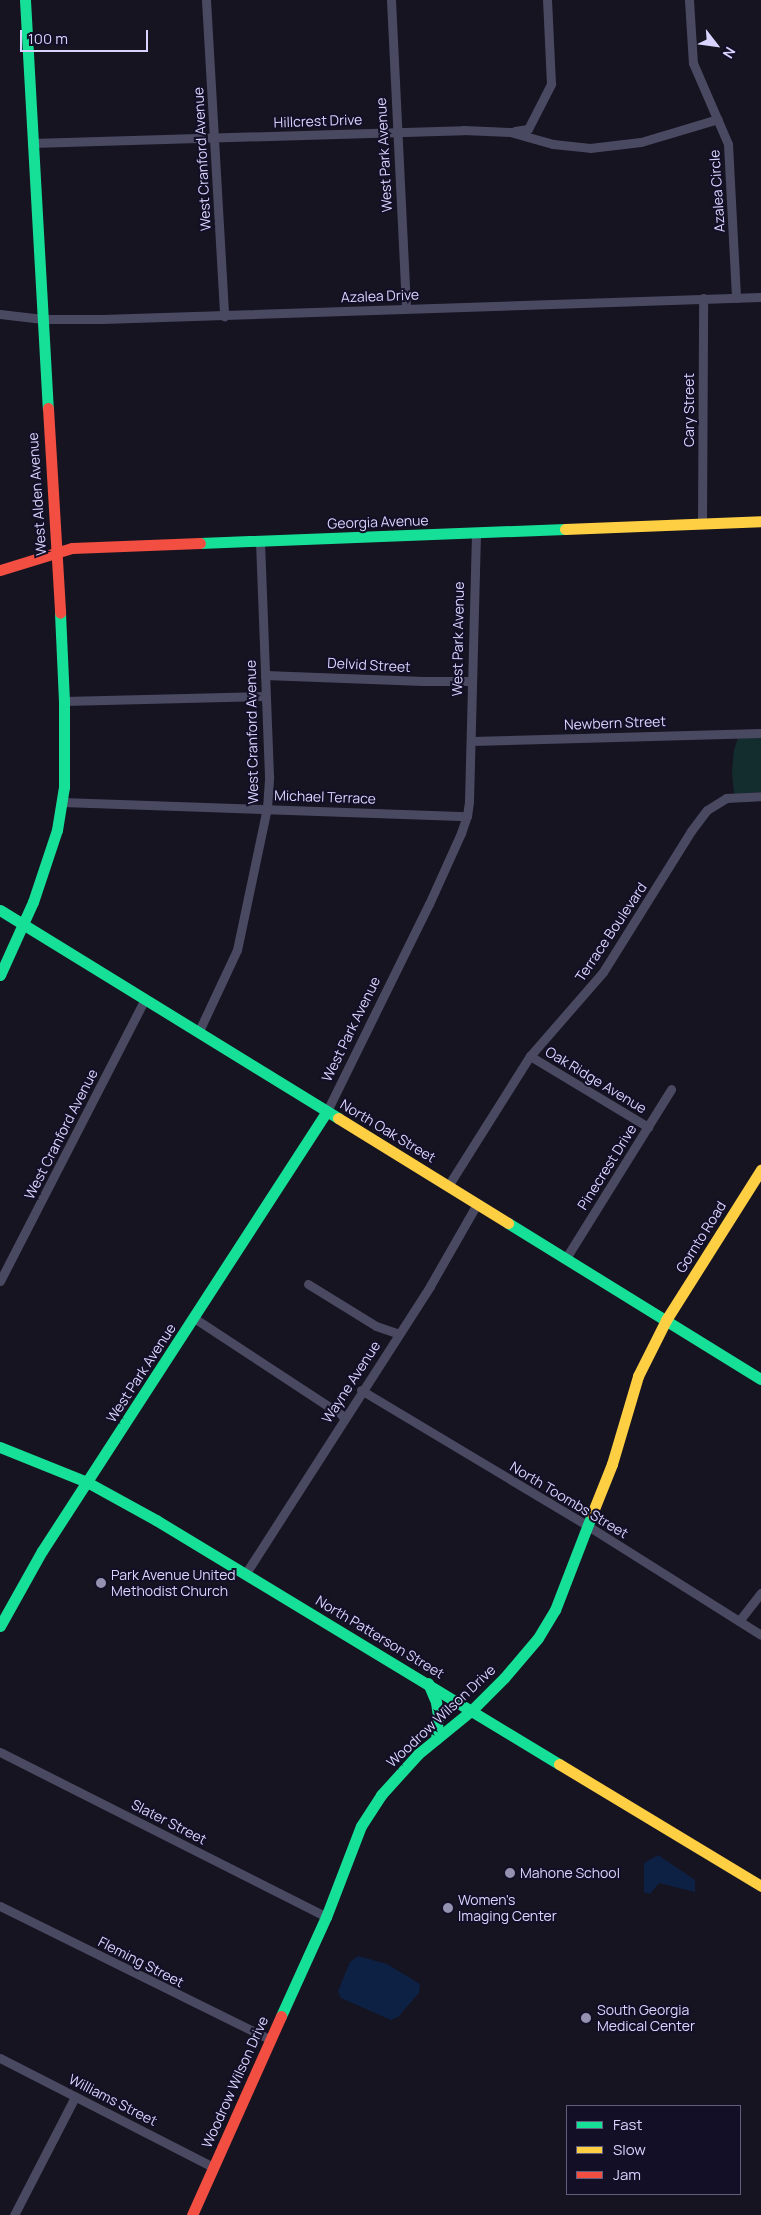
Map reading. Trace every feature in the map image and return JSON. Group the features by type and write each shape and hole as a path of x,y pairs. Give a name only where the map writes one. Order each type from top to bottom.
{"street":[{"name":"West Alden Avenue","path":"0,975 23,925 57,830 62,802 64,701 25,0"},
{"name":"West Cranford Avenue","path":"206,0 224,316"},
{"name":"West Park Avenue","path":"391,0 406,309"},
{"path":"510,132 528,129 551,84 547,0"},
{"name":"Azalea Circle","path":"689,0 693,63 728,144 736,298"},
{"name":"Hillcrest Drive","path":"32,143 214,136 325,136 397,132 510,132 553,144 590,148 641,142 718,119"},
{"name":"Azalea Drive","path":"0,314 43,320 224,316 761,297"},
{"name":"Cary Street","path":"702,522 704,298"},
{"name":"Georgia Avenue","path":"0,570 72,548 476,534 702,522 761,521"},
{"name":"West Park Avenue","path":"0,1626 27,1577 87,1482 327,1111 461,834 469,801 476,534"},
{"name":"West Cranford Avenue","path":"199,1031 237,950 267,808 269,776 260,541"},
{"name":"Delvid Street","path":"264,675 424,682 472,681"},
{"path":"64,701 265,696"},
{"name":"Newbern Street","path":"471,740 761,733"},
{"name":"Terrace Boulevard","path":"448,1186 530,1056 603,972 691,831 707,810 726,798 761,796"},
{"name":"Michael Terrace","path":"62,802 466,816"},
{"name":"North Oak Street","path":"0,910 761,1379"},
{"name":"West Cranford Avenue","path":"0,1281 145,998"},
{"name":"Oak Ridge Avenue","path":"530,1056 648,1127"},
{"name":"Pinecrest Drive","path":"566,1258 671,1090"},
{"name":"Gornto Road","path":"666,1320 761,1170"},
{"name":"Wayne Avenue","path":"246,1573 361,1390 430,1286 477,1204"},
{"path":"308,1284 376,1326 399,1334"},
{"path":"194,1318 345,1417"},
{"name":"Woodrow Wilson Drive","path":"192,2215 326,1917 361,1826 381,1796 418,1754 472,1710 504,1678 538,1638 554,1610 612,1464 638,1376 666,1320"},
{"name":"North Toombs Street","path":"361,1390 588,1526 761,1635"},
{"name":"North Patterson Street","path":"0,1447 87,1482 246,1573 761,1886"},
{"path":"739,1621 761,1592"},
{"path":"428,1683 436,1702 438,1717 436,1739"},
{"name":"Slater Street","path":"0,1752 326,1917"},
{"name":"Fleming Street","path":"0,1906 271,2040"},
{"name":"Williams Street","path":"0,2058 213,2167"},
{"path":"14,2215 75,2097"}],"green space":[{"path":"739,735 761,735 761,792 734,794 732,771 734,750"}],"water":[{"path":"658,1855 695,1880 695,1892 659,1883 650,1894 644,1892 644,1863"},
{"path":"358,1956 387,1964 420,1984 419,1993 398,2017 391,2020 341,1998 338,1991 350,1962"}],"traffic: fast":[{"path":"25,0 48,408"},
{"path":"200,543 565,529"},
{"path":"0,975 33,902 57,830 64,787 64,701 60,613"},
{"path":"0,910 338,1118"},
{"path":"0,1626 42,1551 327,1111"},
{"path":"508,1223 761,1379"},
{"path":"0,1447 87,1482 156,1520 559,1764"},
{"path":"281,2016 326,1917 361,1826 381,1795 418,1754 472,1710 504,1678 538,1638 555,1610 592,1514"},
{"path":"428,1683 436,1702 438,1717 436,1739"}],"traffic: slow":[{"path":"565,529 761,521"},
{"path":"338,1118 508,1223"},
{"path":"592,1514 612,1464 638,1376 666,1320 761,1170"},
{"path":"559,1764 761,1886"}],"traffic: jam":[{"path":"48,408 60,613"},
{"path":"0,570 72,548 200,543"},
{"path":"192,2215 281,2016"}],"place":[{"name":"Park Avenue United Methodist Church","path":"101,1583"},
{"name":"Mahone School","path":"510,1873"},
{"name":"Women's Imaging Center","path":"448,1908"},
{"name":"South Georgia Medical Center","path":"586,2018"}]}
